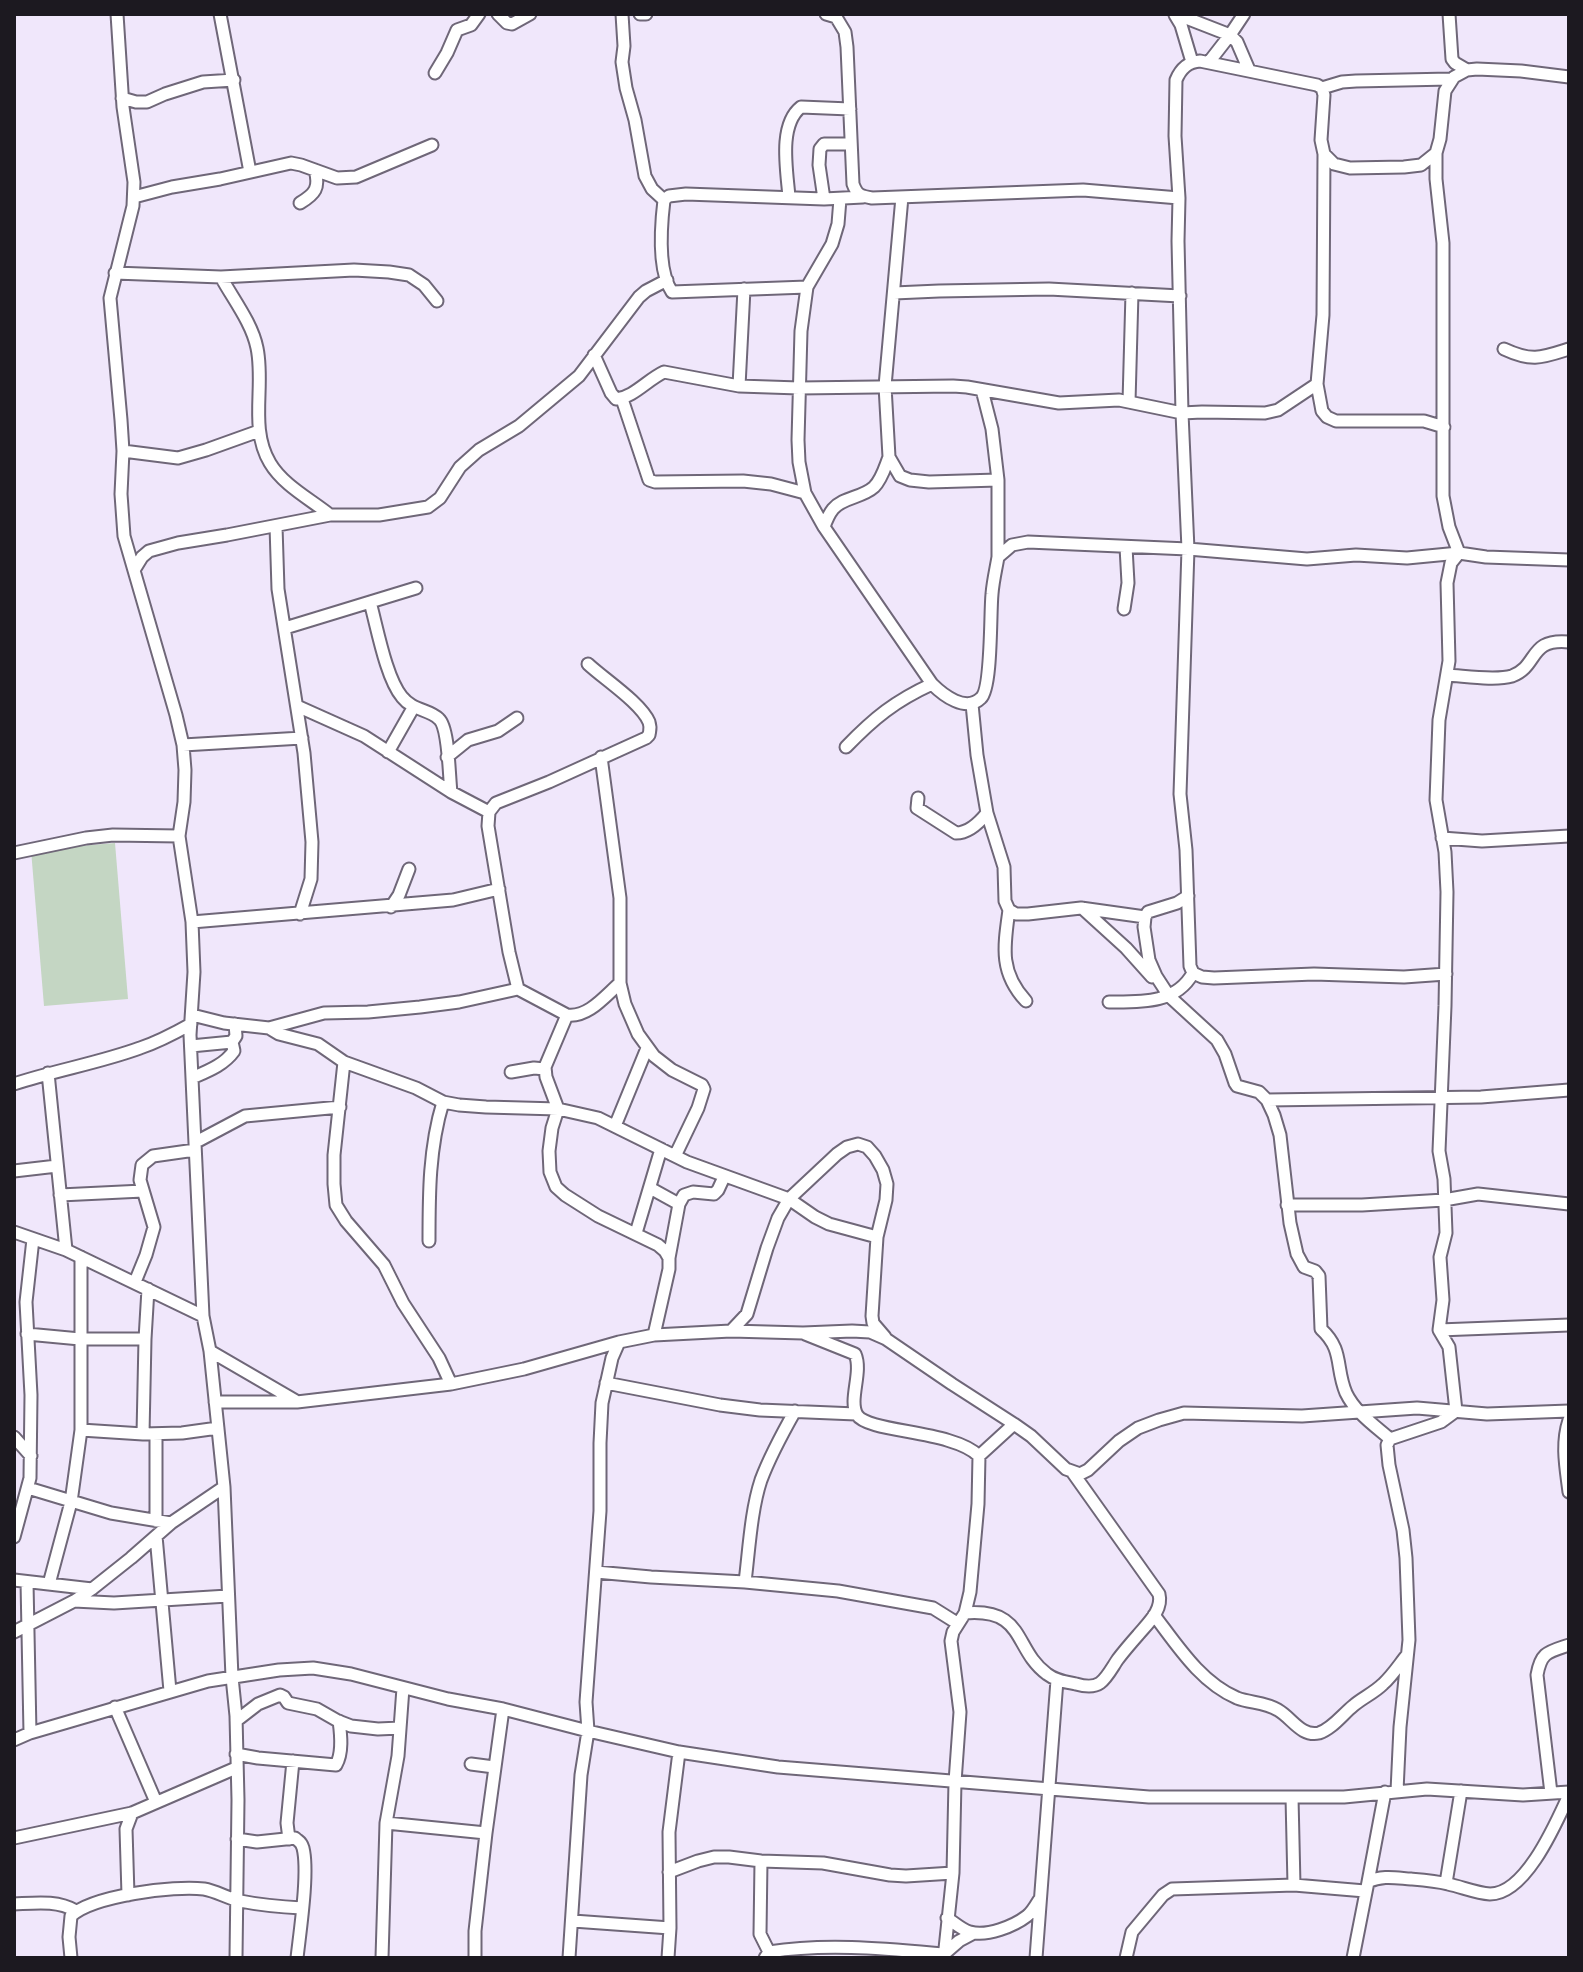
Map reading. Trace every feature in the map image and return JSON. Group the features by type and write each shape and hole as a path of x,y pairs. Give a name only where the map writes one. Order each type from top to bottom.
{"street":[{"path":"117,14 122,98 133,167 134,197 110,298 119,378 123,451 121,494 124,536 183,745 184,786 179,836 192,922 194,972 191,1046 203,1316 210,1351 224,1487 236,1721 236,1958"},
{"path":"220,14 250,172"},
{"path":"435,73 457,30 471,25 479,14"},
{"path":"498,14 512,24 530,14"},
{"path":"622,14 625,80 645,176 652,189 664,200"},
{"path":"826,14 836,17 845,32 853,184 856,193 863,197"},
{"path":"1175,14 1230,35 1237,42 1249,70"},
{"path":"1175,14 1192,62"},
{"path":"1209,62 1244,14"},
{"path":"1449,14 1452,59 1436,153 1436,179 1443,243 1443,496 1449,527 1459,553"},
{"path":"1452,59 1467,70 1521,71 1569,77"},
{"path":"1109,1002 1147,1001 1169,996 1182,989 1193,973 1189,957 1180,794 1188,549 1182,413 1176,80 1179,73 1192,62 1249,70 1322,88 1356,81 1450,80 1467,70"},
{"path":"122,98 147,102 203,82 234,80"},
{"path":"1322,88 1323,315 1317,384 1322,411 1336,421 1424,421 1444,427"},
{"path":"789,197 787,133 790,120 801,107 850,109"},
{"path":"824,199 820,149 824,144 851,144"},
{"path":"134,197 291,163 337,178 356,177 432,145"},
{"path":"1421,165 1436,153"},
{"path":"1324,154 1334,164 1350,168 1421,165 1436,179"},
{"path":"300,203 316,190 318,180 315,170"},
{"path":"807,287 672,292 667,280 661,238 664,200 669,196 686,194 840,199 1083,190 1179,198"},
{"path":"902,197 885,386 889,457 900,476 910,480 998,480"},
{"path":"840,199 838,224 832,244 807,287 801,331 799,451 805,493 824,527 932,684 947,698 972,704 982,698 986,690 992,596 998,557 998,480 992,429 982,390"},
{"path":"115,273 221,277 354,270 389,272 409,275 424,285 437,301"},
{"path":"221,277 251,330 257,349 262,449 272,467 286,481 330,515"},
{"path":"134,570 142,557 159,547 330,515 379,515 428,507 440,498 460,467 479,450 519,426 579,376 639,297 667,280"},
{"path":"739,386 744,289"},
{"path":"894,293 1049,289 1180,296"},
{"path":"1129,402 1132,293"},
{"path":"1504,349 1527,358 1538,358 1569,349"},
{"path":"594,355 616,399 622,399 664,372 739,386 953,386 1059,403 1106,400 1182,413 1265,413 1278,410 1317,384"},
{"path":"622,399 649,480 743,481 805,493"},
{"path":"123,451 178,458 259,431"},
{"path":"824,527 830,512 837,505 873,487 889,457"},
{"path":"276,526 278,589 309,795 312,867 308,894 300,914"},
{"path":"998,557 1012,545 1028,542 1188,549 1307,559 1356,555 1407,558 1459,553 1569,560"},
{"path":"1124,609 1128,583 1126,547"},
{"path":"1456,1411 1449,1347 1439,1330 1443,1300 1440,1257 1446,1233 1439,1151 1446,974 1446,863 1436,800 1436,773 1439,720 1447,675 1447,583 1449,569 1459,553"},
{"path":"285,628 416,588"},
{"path":"370,602 393,682 401,696 413,708 442,722 451,792"},
{"path":"1447,675 1512,676 1526,666 1545,644 1569,642"},
{"path":"518,989 488,826 489,812 496,803 646,738 651,729 644,714 632,701 588,664"},
{"path":"846,747 898,701 932,684"},
{"path":"972,704 987,813 1004,867 1005,901 1009,910 1004,949 1006,966 1011,980 1026,1001"},
{"path":"297,706 364,736 451,792 489,812"},
{"path":"388,752 413,708"},
{"path":"447,757 468,740 498,731 517,718"},
{"path":"183,745 302,738"},
{"path":"601,757 620,898 620,983 625,1004 654,1056 704,1089 675,1156"},
{"path":"918,798 917,808 956,833 965,832 976,825 987,813"},
{"path":"14,853 113,835 179,836"},
{"path":"1442,838 1482,841 1569,836"},
{"path":"391,907 409,869"},
{"path":"192,922 391,907 453,900 499,889"},
{"path":"1147,1001 1155,978 1149,960 1145,917 1148,912 1177,903 1188,896"},
{"path":"1009,910 1016,914 1028,914 1081,908 1102,909 1145,917"},
{"path":"1081,908 1126,948 1169,996 1217,1040 1237,1086 1259,1092 1267,1100 1280,1135 1287,1205 1300,1262 1319,1276 1321,1329 1335,1345 1345,1391 1360,1413 1390,1439"},
{"path":"1193,973 1214,978 1446,974"},
{"path":"14,1084 142,1048 176,1033 192,1020 269,1028 324,1013 446,1004 518,989 567,1015 575,1016 597,1004 620,983"},
{"path":"567,1015 545,1069 558,1109 549,1151 550,1172 556,1187 598,1216 658,1245 669,1258"},
{"path":"192,1078 210,1071 229,1058 234,1051 235,1024"},
{"path":"269,1028 279,1034 318,1044 344,1062 416,1088 443,1102 558,1109 598,1118 724,1177 789,1199 829,1224 877,1237"},
{"path":"191,1046 232,1042"},
{"path":"615,1126 647,1048"},
{"path":"344,1062 334,1155 336,1205 384,1265 451,1384"},
{"path":"511,1072 545,1069"},
{"path":"48,1073 66,1250"},
{"path":"1267,1100 1481,1097 1569,1090"},
{"path":"429,1241 431,1155 443,1102"},
{"path":"135,1282 154,1227 140,1180 142,1165 153,1156 195,1146 245,1116 340,1107"},
{"path":"731,1331 747,1314 767,1248 789,1199 837,1154 858,1144 867,1147 875,1156 887,1184 877,1237 872,1316 873,1323 886,1339"},
{"path":"636,1233 661,1149"},
{"path":"14,1171 57,1166"},
{"path":"654,1335 679,1204 688,1193 714,1194 724,1177"},
{"path":"650,1188 679,1204"},
{"path":"60,1195 143,1191"},
{"path":"1287,1205 1362,1205 1490,1195 1569,1204"},
{"path":"14,1232 66,1250 203,1316"},
{"path":"14,1537 30,1478 31,1395 26,1302 33,1239"},
{"path":"49,1584 71,1502 81,1430 81,1257"},
{"path":"143,1434 148,1289"},
{"path":"1439,1330 1569,1325"},
{"path":"215,1402 297,1402 451,1384 524,1369 654,1335 731,1331 852,1331 870,1332 886,1339 1031,1436 1066,1469 1080,1474 1138,1428 1184,1413 1302,1416 1417,1408 1487,1414 1569,1411"},
{"path":"803,1333 855,1354 859,1362 854,1406 856,1414"},
{"path":"27,1334 80,1339 145,1339"},
{"path":"569,1958 581,1775 588,1731 586,1702 600,1511 601,1416 612,1358 619,1342"},
{"path":"210,1351 297,1402"},
{"path":"606,1383 760,1410 856,1414 877,1424 955,1442 972,1449 979,1456 970,1592 951,1641 960,1712 953,1873 944,1956"},
{"path":"745,1582 760,1483 774,1448 795,1411"},
{"path":"1375,1411 1378,1429"},
{"path":"1353,1958 1391,1792 1409,1640 1403,1530 1387,1445 1390,1439 1441,1422 1456,1411"},
{"path":"1569,1420 1565,1433 1569,1492"},
{"path":"979,1456 1014,1424"},
{"path":"81,1430 156,1434 218,1428"},
{"path":"156,1434 156,1521"},
{"path":"14,1437 31,1456"},
{"path":"596,1572 838,1591 914,1603 961,1618 991,1614 1015,1630 1038,1666 1057,1680 1093,1686 1100,1683 1154,1615 1161,1600 1073,1473"},
{"path":"14,1632 92,1589 171,1523 224,1487"},
{"path":"28,1488 111,1513 171,1523"},
{"path":"156,1536 170,1691"},
{"path":"14,1580 92,1589"},
{"path":"27,1582 30,1733"},
{"path":"74,1601 114,1603 228,1596"},
{"path":"1154,1615 1184,1655 1217,1686 1240,1699 1269,1705 1308,1733 1316,1734 1332,1725 1384,1684 1407,1655"},
{"path":"1551,1793 1537,1675 1545,1655 1569,1645"},
{"path":"14,1740 170,1691 232,1677 313,1668 351,1674 679,1752 778,1767 1149,1797 1344,1797 1427,1789 1491,1794 1569,1794 1551,1835 1532,1864 1501,1893 1488,1894 1446,1883 1386,1877 1376,1878 1367,1887 1294,1885 1172,1889 1163,1895 1132,1932 1126,1958"},
{"path":"1036,1958 1057,1680"},
{"path":"382,1958 386,1823 396,1767 403,1688"},
{"path":"236,1721 258,1704 280,1695 288,1703 317,1709 339,1721 365,1728 400,1728"},
{"path":"115,1707 156,1802"},
{"path":"475,1958 486,1833 503,1709"},
{"path":"236,1754 334,1765 338,1763 339,1721"},
{"path":"668,1958 669,1832 679,1752"},
{"path":"289,1839 287,1823 293,1761"},
{"path":"471,1764 494,1767"},
{"path":"14,1838 132,1813 236,1768"},
{"path":"1446,1883 1461,1791"},
{"path":"1292,1797 1294,1885"},
{"path":"128,1895 126,1829 132,1813"},
{"path":"386,1823 486,1833"},
{"path":"237,1839 257,1842 299,1840 303,1847 304,1883 297,1958"},
{"path":"669,1872 714,1857 823,1863 890,1875 953,1873"},
{"path":"761,1861 760,1934 767,1955 856,1952 944,1956 959,1941 974,1933 999,1929 1027,1916 1041,1896"},
{"path":"71,1958 71,1916 76,1911 128,1895 198,1889 237,1901 302,1908"},
{"path":"14,1904 55,1903 76,1911"},
{"path":"947,1918 974,1933"},
{"path":"573,1921 670,1928"}],"green space":[{"path":"115,843 128,999 44,1006 31,850"}]}
